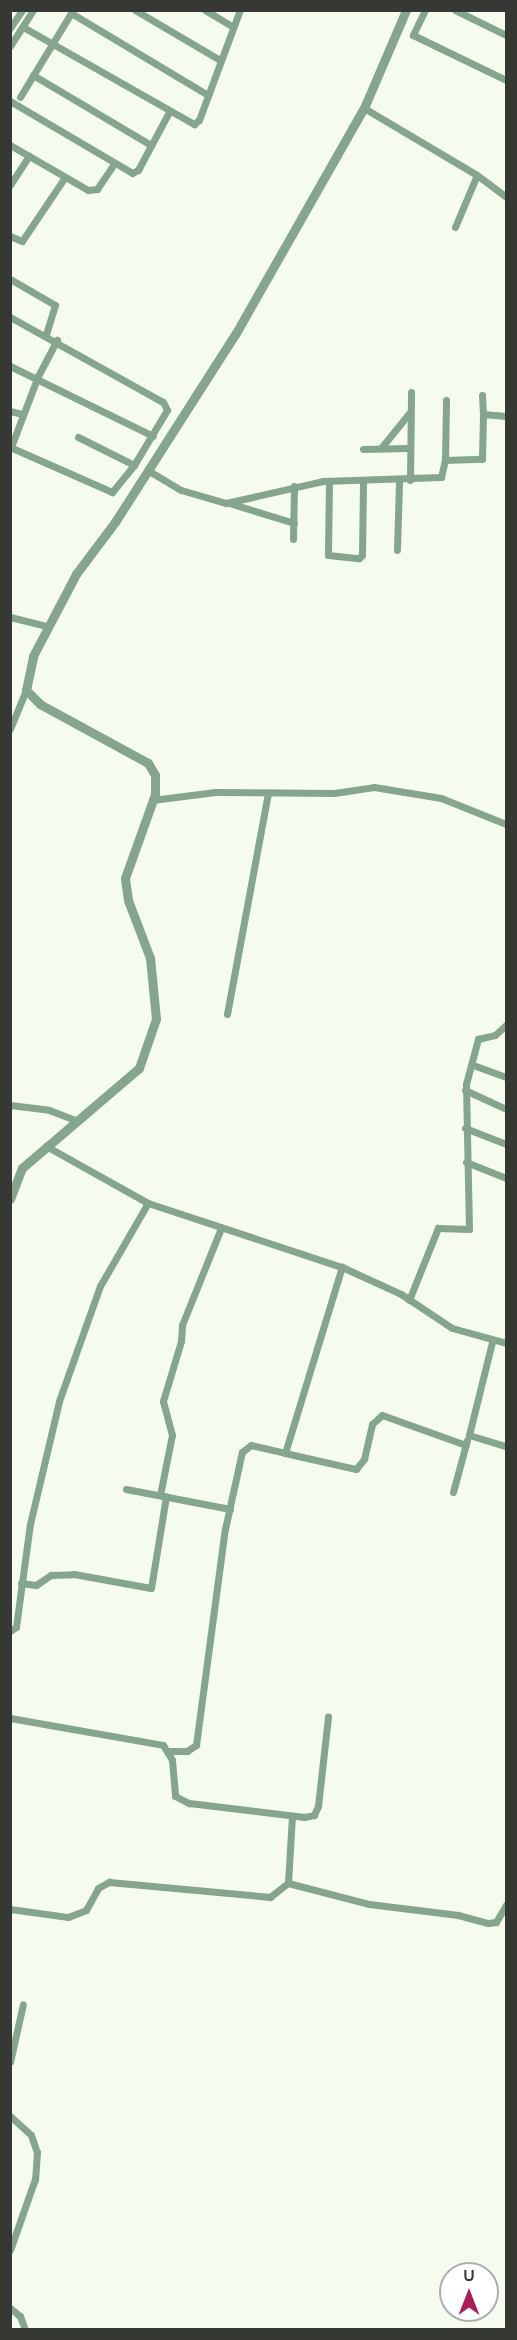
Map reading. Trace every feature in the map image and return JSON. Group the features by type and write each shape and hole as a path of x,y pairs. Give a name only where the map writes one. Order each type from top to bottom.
{"street":[{"path":"10,28 14,16 22,10"},
{"path":"10,46 33,10"},
{"path":"135,10 220,60"},
{"path":"205,10 233,27"},
{"path":"23,27 169,112 197,123 240,10"},
{"path":"11,726 26,690 33,656 46,626 76,574 149,471 236,333 364,108 406,10"},
{"path":"424,10 413,35 507,80"},
{"path":"455,10 507,35"},
{"path":"20,98 72,12 208,94"},
{"path":"33,75 151,145"},
{"path":"10,101 128,172 138,170 169,112"},
{"path":"364,108 477,175 507,197"},
{"path":"10,145 92,190 114,164"},
{"path":"10,185 29,156"},
{"path":"455,227 477,175"},
{"path":"10,236 22,241 65,177"},
{"path":"10,279 55,305 46,335"},
{"path":"10,316 57,340 167,405 153,436 135,465 126,471 115,491 109,493 11,447 38,376 57,340"},
{"path":"10,366 38,376 153,436"},
{"path":"410,480 411,392"},
{"path":"445,460 482,459 482,395"},
{"path":"226,503 294,486 328,481 399,481 441,477 445,460 446,400"},
{"path":"10,411 22,414"},
{"path":"381,448 410,412"},
{"path":"483,414 507,416"},
{"path":"78,437 135,465"},
{"path":"363,448 409,448"},
{"path":"149,471 181,490 294,523"},
{"path":"328,481 327,554 359,558 362,555 363,481"},
{"path":"397,550 399,481"},
{"path":"293,539 294,486"},
{"path":"10,617 46,626"},
{"path":"10,1199 22,1168 140,1068 154,1034 156,991 124,878 152,800 156,781 148,763 61,717 26,690"},
{"path":"152,800 215,792 343,792 374,786 441,798 507,824"},
{"path":"227,1014 268,793"},
{"path":"410,1300 438,1228 470,1229 465,1090 478,1039 495,1035 507,1025"},
{"path":"472,1065 507,1077"},
{"path":"465,1090 507,1109"},
{"path":"10,1105 49,1110 76,1121"},
{"path":"465,1128 507,1144"},
{"path":"46,1146 148,1203 342,1267 410,1300 452,1328 492,1342 507,1343"},
{"path":"466,1162 507,1178"},
{"path":"10,1631 16,1627 32,1513 59,1401 100,1286 148,1203"},
{"path":"21,1583 36,1585 51,1575 74,1574 151,1588 172,1435 163,1401 181,1341 182,1325 221,1228"},
{"path":"285,1453 342,1267"},
{"path":"453,1492 492,1342"},
{"path":"10,1718 155,1741 169,1751 187,1751 196,1745 230,1509 241,1455 247,1446 356,1468 364,1459 372,1424 382,1415 466,1445"},
{"path":"469,1435 507,1446"},
{"path":"126,1489 230,1509"},
{"path":"169,1751 175,1796 181,1801 292,1816 309,1816 317,1812 328,1717"},
{"path":"10,1909 68,1917 86,1910 98,1888 109,1882 258,1898 270,1897 288,1883 292,1816"},
{"path":"288,1883 369,1904 458,1915 488,1923 496,1922 507,1905"},
{"path":"10,2062 23,2004"},
{"path":"10,2116 31,2135 37,2152 35,2179 10,2250"},
{"path":"10,2308 20,2316 25,2330"}]}
